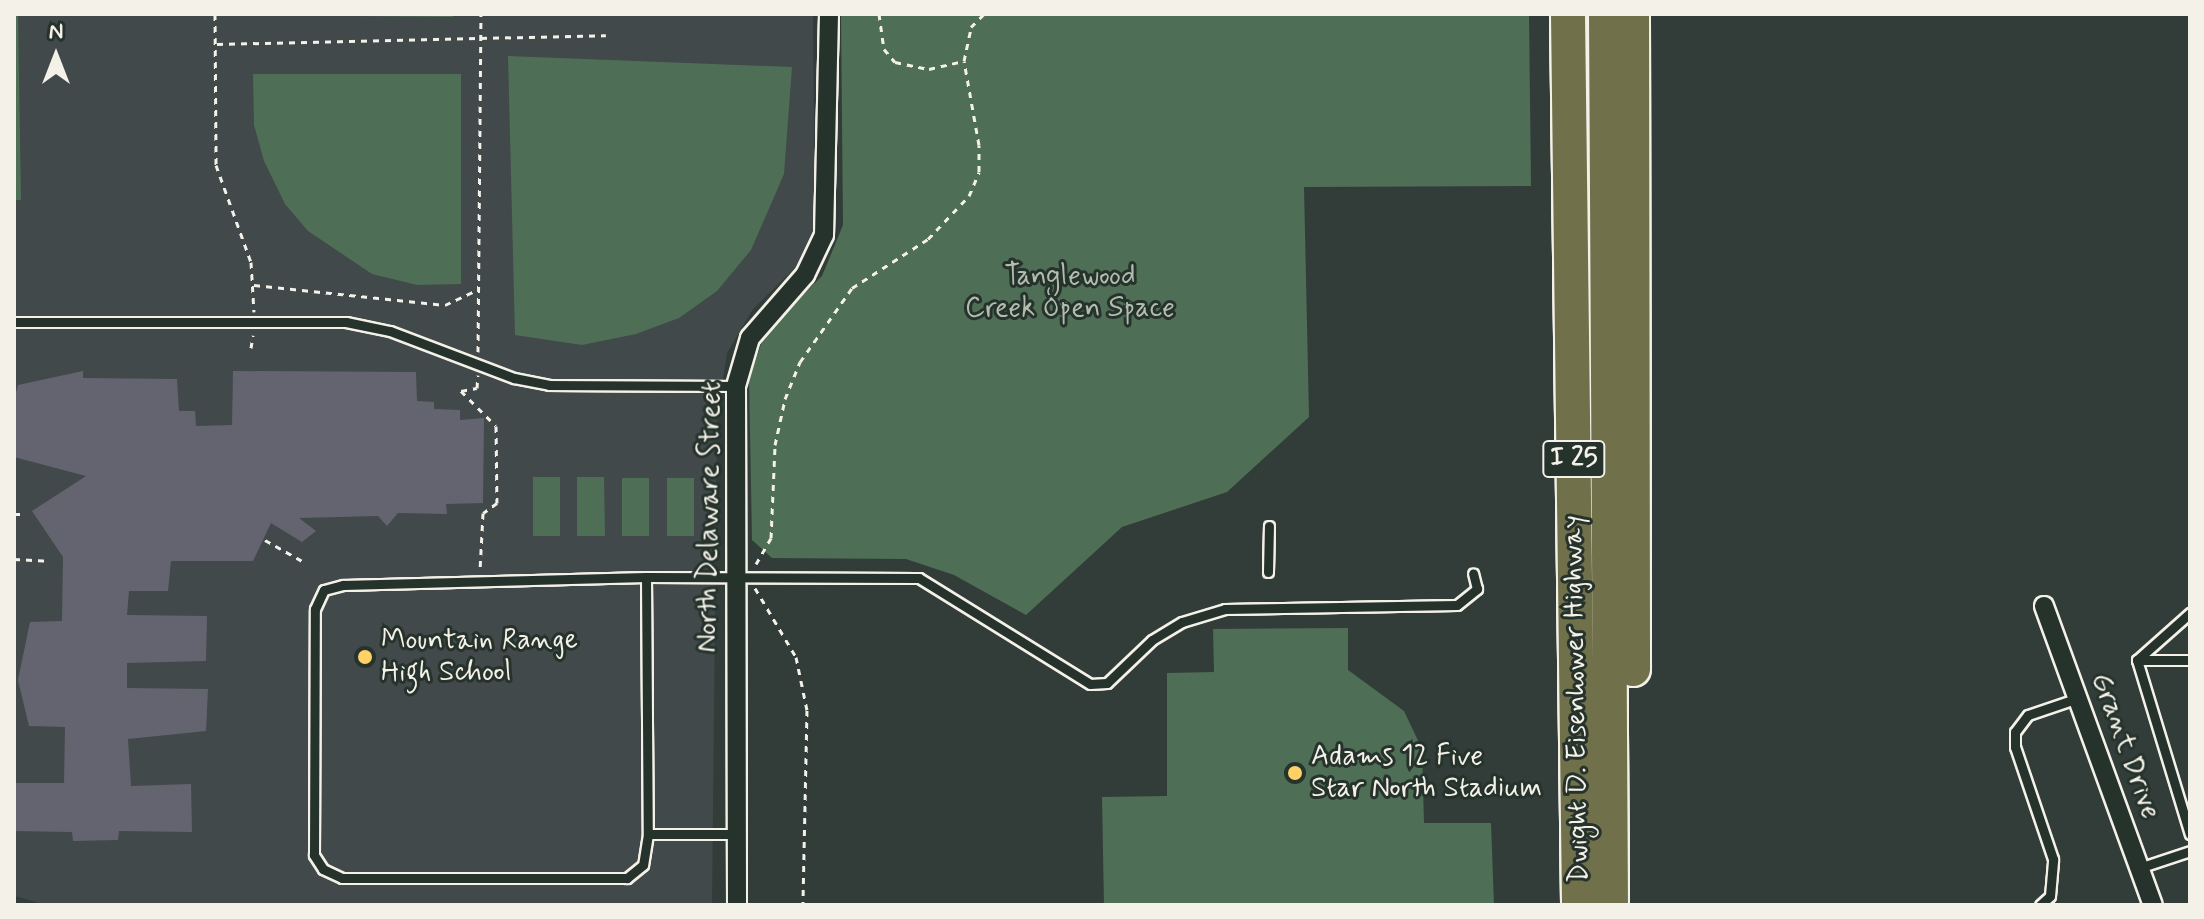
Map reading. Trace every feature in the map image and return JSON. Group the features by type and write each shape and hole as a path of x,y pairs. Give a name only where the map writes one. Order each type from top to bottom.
{"highway":[{"name":"Dwight D. Eisenhower Highway","path":"1568,14 1579,905"},
{"path":"1587,14 1593,905"},
{"path":"1606,14 1611,905"},
{"name":"Dwight D. Eisenhower Highway","path":"1631,905 1632,14"}],"street":[{"name":"North Delaware Street","path":"737,905 736,386 750,338 805,275 824,235 829,14"},
{"name":"Grant Drive","path":"2044,606 2153,905"}],"lane":[{"path":"14,322 346,322 390,331 549,385 736,386"},
{"path":"1268,572 1269,526"},
{"path":"646,577 648,834 643,865 627,878 342,878 323,869 314,855 315,609 324,590 343,585 479,584 646,577 919,578 1055,658 1070,674 1090,684 1107,683 1152,640 1182,622 1225,609 1457,605 1477,589 1473,573"},
{"path":"2137,660 2190,613"},
{"path":"2137,660 2190,660"},
{"path":"2137,660 2190,834"},
{"path":"2040,905 2050,896 2053,859 2015,747 2015,732 2028,715 2078,698"},
{"path":"648,834 737,834"},
{"path":"2139,868 2190,851"}],"path":[{"path":"215,14 216,165 251,262 254,285 251,348"},
{"path":"479,584 483,513 497,503 496,426 461,391 477,388 481,14"},
{"path":"879,14 884,49 895,62 929,69 964,61"},
{"path":"756,559 771,538 775,445 785,399 800,362 827,317 852,288 928,239 969,196 979,172 979,145 964,61 971,27 984,14"},
{"path":"217,44 479,42 606,35"},
{"path":"254,285 445,305 479,290"},
{"path":"14,514 21,514"},
{"path":"265,540 304,562"},
{"path":"14,559 48,561"},
{"path":"755,595 787,638 807,710 803,905"}],"shaded area":[{"name":"Mountain Range High School","path":"14,14 813,14 815,225 797,266 753,309 727,353 717,418 712,905 48,905 14,896"}],"green space":[{"path":"14,14 18,14 21,200 14,200"},
{"path":"251,14 452,14 453,17 251,15"},
{"name":"Tanglewood Creek Open Space","path":"841,14 1529,14 1531,186 1304,187 1309,417 1227,492 1122,527 1026,615 954,575 906,559 772,558 752,540 749,377 766,331 822,276 843,225"},
{"path":"508,56 792,67 784,174 751,250 717,291 679,318 636,334 582,345 515,335"},
{"path":"253,74 461,74 461,284 417,285 372,274 308,231 285,204 264,161 254,125"},
{"path":"533,477 560,477 560,536 533,536"},
{"path":"577,477 604,477 605,536 577,536"},
{"path":"622,478 649,478 649,536 622,536"},
{"path":"667,478 694,478 694,536 667,536"},
{"name":"Adams 12 Five Star North Stadium","path":"1348,628 1348,670 1404,711 1422,749 1424,823 1491,823 1494,905 1104,905 1102,797 1167,796 1167,673 1214,672 1213,629"}],"building":[{"path":"83,371 83,378 177,379 179,411 195,411 196,426 232,425 233,371 416,372 417,401 434,402 434,409 460,410 460,420 484,418 483,503 446,504 447,514 398,513 387,526 378,516 299,518 316,531 302,542 271,523 253,561 171,561 168,591 129,591 127,615 207,616 206,661 127,663 127,688 208,689 206,731 128,739 131,786 191,784 192,832 119,831 118,840 73,841 72,832 14,831 14,783 64,783 65,727 29,726 18,680 30,622 62,621 63,557 32,511 86,476 14,457 14,400 18,385"}],"place":[{"name":"Mountain Range High School","path":"365,657"},
{"name":"Adams 12 Five Star North Stadium","path":"1295,773"}]}
